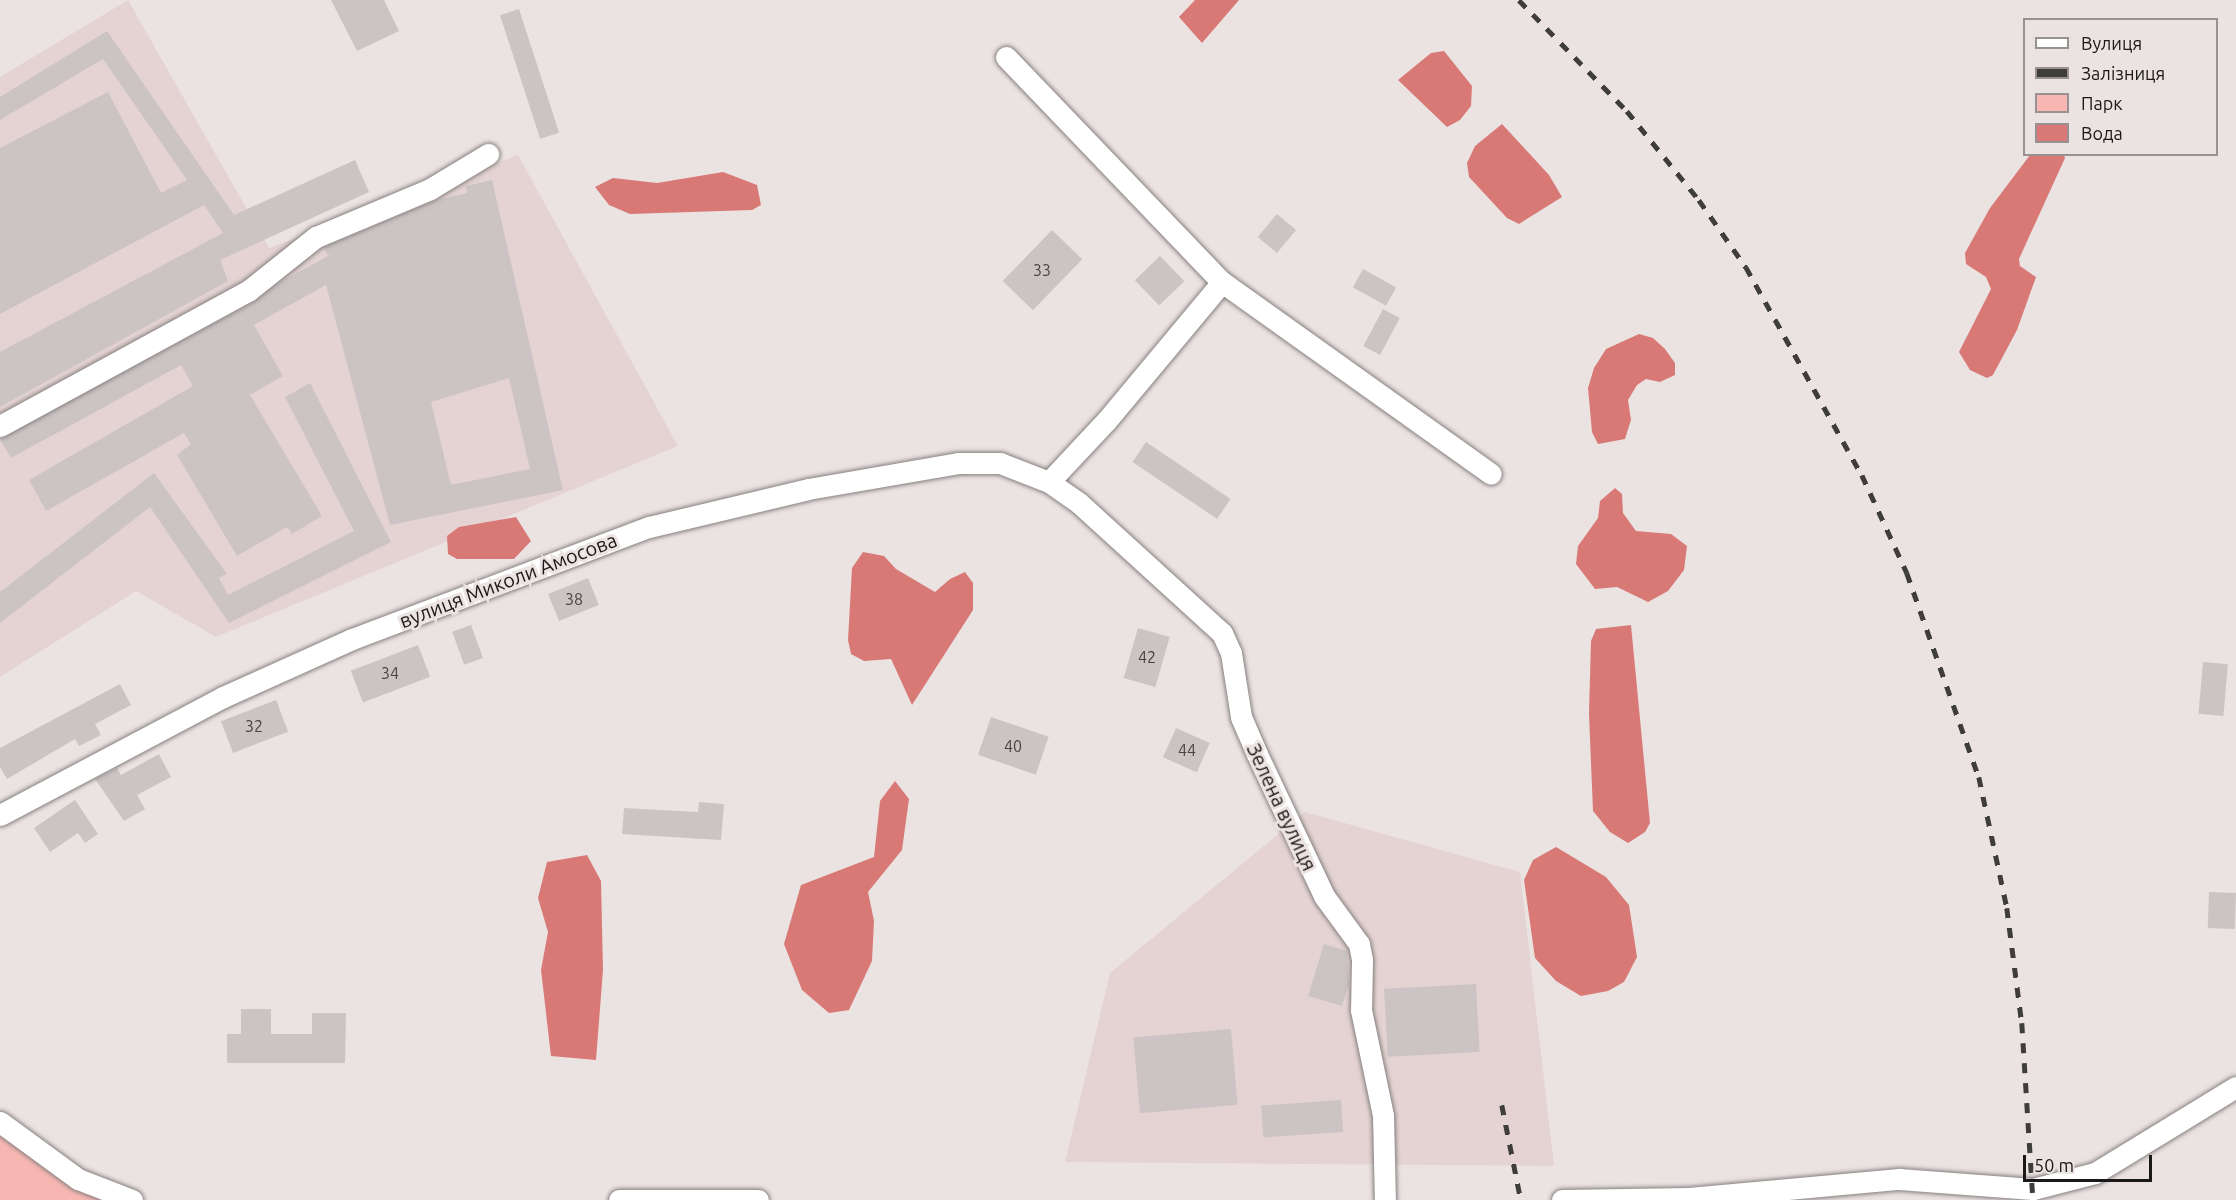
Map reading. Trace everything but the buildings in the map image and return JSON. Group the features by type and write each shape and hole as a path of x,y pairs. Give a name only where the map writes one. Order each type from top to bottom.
{"street":[{"path":"1006,57 1222,282 1491,474"},
{"path":"0,426 248,291 316,237 430,189 488,154"},
{"path":"1049,482 1106,421 1222,282"},
{"name":"вулиця Миколи Амосова","path":"0,815 223,697 352,639 649,527 808,489 958,463 1000,463 1049,482"},
{"name":"Зелена вулиця","path":"1049,482 1118,535 1222,633 1231,653 1241,717 1257,754 1324,896 1359,944 1362,960 1361,1010 1383,1115 1385,1200"},
{"path":"1562,1200 1689,1198 1899,1179 2033,1189 2095,1173 2236,1087"},
{"path":"0,1122 78,1179 132,1200"},
{"path":"619,1200 758,1200"}],"shaded area":[{"path":"128,0 269,248 518,155 678,446 216,637 136,591 0,677 0,77"},
{"path":"1305,812 1520,872 1554,1166 1065,1162 1110,973"}],"green space":[{"path":"0,1122 132,1200 0,1200"}],"water":[{"path":"1195,0 1239,0 1202,43 1179,17"},
{"path":"1444,51 1472,86 1471,106 1460,120 1447,127 1398,80 1431,53"},
{"path":"1502,124 1549,175 1562,197 1519,224 1507,218 1469,177 1467,163 1475,146"},
{"path":"2029,156 2064,156 2019,259 2020,266 2036,277 2017,330 1993,375 1987,378 1970,370 1959,352 1991,289 1986,277 1966,264 1965,253 1990,208"},
{"path":"723,172 757,185 761,205 752,210 630,214 609,205 595,187 613,178 657,183"},
{"path":"1639,334 1653,338 1665,349 1675,363 1675,375 1660,382 1646,379 1637,385 1628,400 1631,420 1625,439 1598,444 1592,432 1588,388 1594,368 1606,349"},
{"path":"1615,488 1622,494 1623,513 1636,531 1671,534 1687,546 1684,570 1668,591 1648,602 1617,587 1595,589 1576,564 1578,546 1598,518 1600,501"},
{"path":"516,517 531,541 514,559 457,559 448,554 447,536 459,527"},
{"path":"863,552 884,556 896,569 935,592 950,579 965,572 973,583 973,610 912,705 891,659 864,661 851,654 848,640 852,568"},
{"path":"1631,625 1650,823 1645,832 1628,843 1610,832 1593,811 1589,714 1591,641 1596,629"},
{"path":"895,781 909,799 902,850 868,892 874,921 872,961 849,1010 829,1013 802,990 784,944 801,885 874,857 880,801"},
{"path":"1556,847 1606,877 1629,905 1637,957 1624,982 1608,991 1581,996 1556,981 1535,958 1524,880 1533,860"},
{"path":"587,855 601,881 603,970 596,1060 551,1056 541,970 548,932 538,898 547,862"}],"railway":[{"path":"1519,0 1627,111 1699,200 1746,267 1862,475 1907,573 1979,777 2007,908 2022,1023 2033,1200"},
{"path":"1502,1105 1521,1200"}]}
